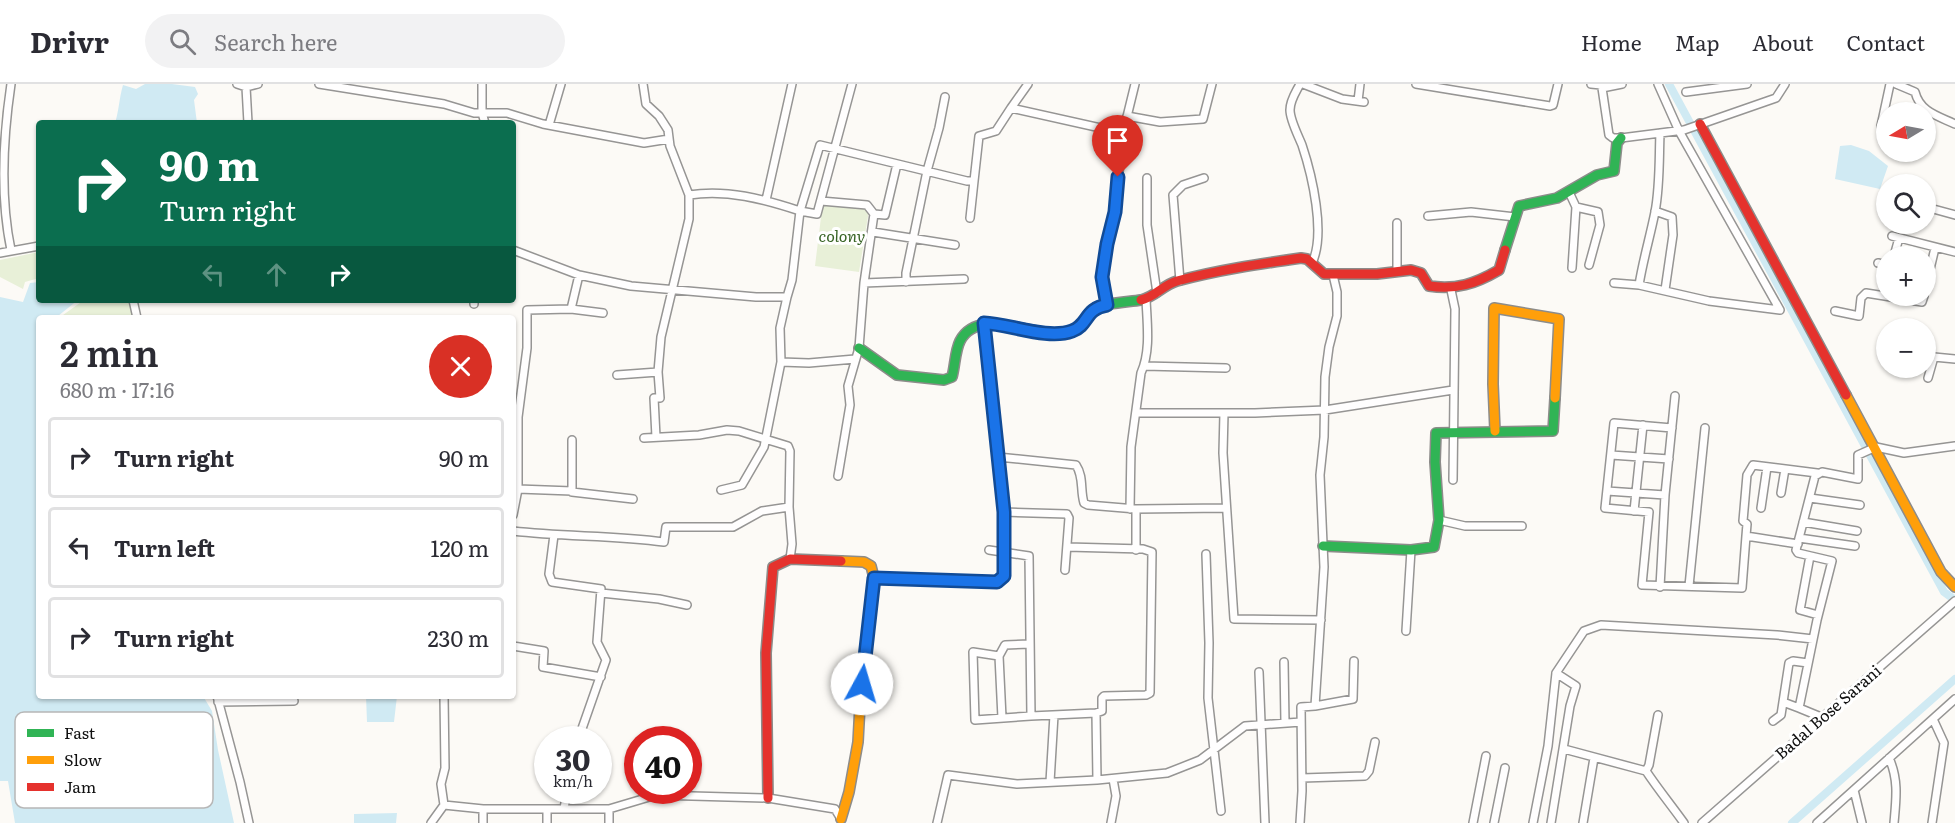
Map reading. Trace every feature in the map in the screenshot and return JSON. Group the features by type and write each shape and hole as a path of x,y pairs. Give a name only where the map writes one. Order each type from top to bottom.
{"street":[{"path":"237,84 246,87 258,84"},
{"path":"319,84 444,104 474,113 507,113 549,125 644,144 669,139"},
{"path":"376,92 378,84"},
{"path":"482,84 484,120"},
{"path":"549,125 561,84"},
{"path":"643,84 646,104 659,116 668,130 670,146 689,195 689,219 661,337 658,372 660,398 654,398 656,437"},
{"path":"766,200 792,84"},
{"path":"689,195 708,192 729,193 817,214 852,84"},
{"path":"970,218 979,136 996,131 1028,84"},
{"path":"1107,305 1102,277 1115,212 1123,133 1134,84"},
{"path":"1127,116 1160,122 1203,119 1212,84"},
{"path":"1312,263 1317,252 1316,201 1310,170 1290,112 1292,99 1301,84 1342,99 1361,102 1360,84"},
{"path":"1416,84 1550,106 1553,105 1558,84"},
{"path":"1592,84 1602,88 1622,84"},
{"path":"1614,283 1639,285 1709,301 1780,310 1658,84"},
{"path":"1686,92 1748,84"},
{"path":"1602,88 1609,135 1621,138 1682,130 1776,98 1785,84"},
{"path":"1886,102 1890,84"},
{"path":"1896,84 1915,92"},
{"path":"1920,84 1915,92 1917,102 1929,112 1955,124"},
{"path":"9,85 3,204 10,250"},
{"path":"246,87 248,120"},
{"path":"906,282 913,237 945,97"},
{"path":"1011,108 1123,133"},
{"path":"1700,124 1876,447 1941,572 1955,587"},
{"path":"1639,285 1644,253 1655,211 1660,133"},
{"path":"859,348 897,375 944,380 952,377 961,340 968,331 984,323 1033,331 1067,333 1081,326 1092,310 1107,305 1146,299 1180,281 1229,269 1300,258 1307,259 1322,273 1333,275 1418,271 1430,286 1451,290 1468,286 1499,270 1519,206 1557,198 1597,175 1614,171 1617,143 1621,138"},
{"path":"721,490 742,485 764,447 781,362 780,328 792,279 800,211 820,145 974,181"},
{"path":"874,214 885,215 897,164"},
{"path":"1147,178 1147,225 1156,293"},
{"path":"1180,281 1173,195 1184,185 1204,178"},
{"path":"1569,192 1576,207 1572,268"},
{"path":"821,201 867,205 874,214 864,283 859,348 849,386 850,405 838,476"},
{"path":"1576,207 1598,212 1600,225 1589,265"},
{"path":"1936,210 1955,215"},
{"path":"1655,211 1672,217 1674,235 1665,290"},
{"path":"1428,216 1471,212 1515,217"},
{"path":"1397,223 1397,272"},
{"path":"873,232 955,244"},
{"path":"1895,246 1896,237 1928,246"},
{"path":"0,253 36,246"},
{"path":"1936,248 1955,252"},
{"path":"516,251 579,275 631,286 756,297 787,297"},
{"path":"571,309 579,275"},
{"path":"1315,706 1324,567 1320,475 1325,377 1329,347 1337,316 1337,292 1333,275"},
{"path":"864,283 964,279"},
{"path":"1451,290 1455,309 1453,480"},
{"path":"1835,311 1859,316 1861,298 1866,293 1876,295"},
{"path":"1136,550 1131,447 1147,346 1146,299"},
{"path":"1323,546 1411,550 1434,547 1439,520 1435,462 1436,433 1496,430 1553,431 1559,319 1494,308 1493,384 1496,430"},
{"path":"516,411 527,348 527,310 571,309 603,314"},
{"path":"874,578 997,582 1004,576 1004,512 984,323"},
{"path":"1936,357 1955,358"},
{"path":"781,362 809,363 855,359"},
{"path":"1144,366 1226,368"},
{"path":"617,375 658,372"},
{"path":"1137,413 1224,414 1325,410 1453,390"},
{"path":"1660,586 1665,495 1675,396"},
{"path":"1224,414 1223,453 1234,619 1321,620"},
{"path":"1672,428 1614,423 1605,508 1650,512 1642,585 1742,588 1747,524 1743,521 1746,475 1753,465 1822,472 1858,479 1858,455 1876,447 1904,453 1955,446"},
{"path":"1634,510 1643,425"},
{"path":"1689,586 1705,428"},
{"path":"644,438 699,435 727,430 739,431 788,446 792,544 790,560"},
{"path":"572,440 572,491"},
{"path":"516,441 518,489 516,499"},
{"path":"1611,455 1669,459"},
{"path":"998,457 1073,463 1082,476 1084,503 1133,509 1226,508"},
{"path":"1761,508 1767,467"},
{"path":"1781,492 1785,469"},
{"path":"1799,708 1818,615 1832,561 1798,553 1796,550 1817,473"},
{"path":"518,489 572,491 578,494 633,500"},
{"path":"1607,491 1665,495"},
{"path":"1810,498 1860,505"},
{"path":"516,531 554,536 625,537 664,543 666,527 733,527 762,511 789,507"},
{"path":"1004,512 1067,514 1069,518 1065,570"},
{"path":"1439,520 1465,526 1522,526"},
{"path":"1803,522 1857,531"},
{"path":"554,536 549,579 552,582 602,589 597,642 606,660 583,726"},
{"path":"1746,536 1855,546"},
{"path":"999,656 973,652 975,720 1096,713 1102,711 1104,696 1146,695 1151,690 1152,552 1150,550 1067,547"},
{"path":"989,550 1029,556 1031,716"},
{"path":"1406,631 1411,550"},
{"path":"1206,554 1208,698 1221,811"},
{"path":"1810,556 1800,610 1818,615"},
{"path":"768,798 765,725 769,595 773,567 790,560 864,562 872,566 874,578 858,742 841,821"},
{"path":"601,593 687,604"},
{"name":"Badal Bose Sarani","path":"1702,823 1955,602"},
{"path":"1533,823 1548,746 1556,673 1584,631 1601,625 1813,639"},
{"path":"1002,718 999,656 1005,645 1030,644"},
{"path":"516,646 544,651 543,667 601,677"},
{"path":"1300,823 1301,707 1353,699 1354,661"},
{"path":"1773,721 1781,715 1789,663 1793,661 1808,663"},
{"path":"1284,662 1285,723"},
{"path":"1259,672 1263,725 1265,823"},
{"path":"1551,823 1570,706 1576,686 1556,673"},
{"path":"249,823 217,699 294,701"},
{"path":"431,823 444,805 441,784 445,768 444,699"},
{"path":"1817,823 1955,699"},
{"path":"1783,702 1821,717"},
{"path":"1096,713 1097,780"},
{"path":"1050,782 1054,715"},
{"path":"1646,771 1658,715"},
{"path":"1932,823 1944,743 1933,719"},
{"path":"937,823 948,775 1017,784 1113,779 1167,773 1200,760 1245,726 1301,722"},
{"path":"1302,778 1365,776 1369,771 1375,742"},
{"path":"1564,749 1646,771 1683,823"},
{"path":"1473,823 1486,756"},
{"path":"1582,823 1594,758"},
{"path":"1889,758 1894,769 1897,788 1894,823"},
{"path":"1494,823 1506,768"},
{"path":"1112,823 1116,796 1113,779"},
{"path":"1854,790 1862,823"},
{"path":"444,805 483,809 609,809 656,795 768,798 835,808 841,821"},
{"path":"564,809 565,804"},
{"path":"483,809 483,823"},
{"path":"547,809 547,823"},
{"path":"609,809 609,823"}],"green space":[{"name":"colony","path":"823,201 870,204 859,272 815,266"},
{"path":"36,253 36,279 25,282 23,289 0,277 0,260"},
{"path":"80,303 133,303 134,315 63,315"}],"water":[{"path":"145,84 195,87 198,94 194,100 197,120 116,120 123,85 136,89"},
{"path":"1851,145 1869,151 1876,157 1876,162 1883,162 1888,166 1885,174 1876,174 1876,188 1835,179 1840,146"},
{"path":"36,282 36,303 74,303 59,315 36,315 36,699 205,699 212,712 15,712 15,808 213,808 213,718 234,823 15,823 8,781 0,781 0,297 23,302 30,283"},
{"path":"366,699 397,699 394,722 367,722"},
{"path":"397,813 396,823 354,823 354,814"}],"waterway":[{"path":"1669,84 1944,592 1955,600"},
{"path":"1792,823 1955,679"}],"traffic: fast":[{"path":"1505,250 1519,206 1557,198 1597,175 1614,171 1617,143 1621,138"},
{"path":"859,348 897,375 944,380 952,377 957,349 969,330 982,325 996,324 1045,332 1073,331 1095,308 1141,300"},
{"path":"1323,546 1411,550 1434,547 1439,520 1435,462 1436,433 1553,431 1555,398"}],"traffic: slow":[{"path":"1495,431 1494,308 1559,319 1555,398"},
{"path":"1846,395 1941,572 1955,587"},
{"path":"841,561 864,562 871,566 874,578 858,742 849,792 841,819"}],"traffic: jam":[{"path":"1700,124 1846,395"},
{"path":"1141,300 1177,281 1223,270 1301,258 1307,259 1324,274 1377,274 1411,270 1421,273 1429,286 1457,286 1482,279 1499,270 1505,250"},
{"path":"768,798 766,653 773,567 790,559 841,561"}],"route":[{"path":"862,684 874,578 997,582 1004,576 1004,512 984,323 1033,331 1067,333 1081,326 1092,310 1107,305 1102,277 1115,212 1118,177"}]}
